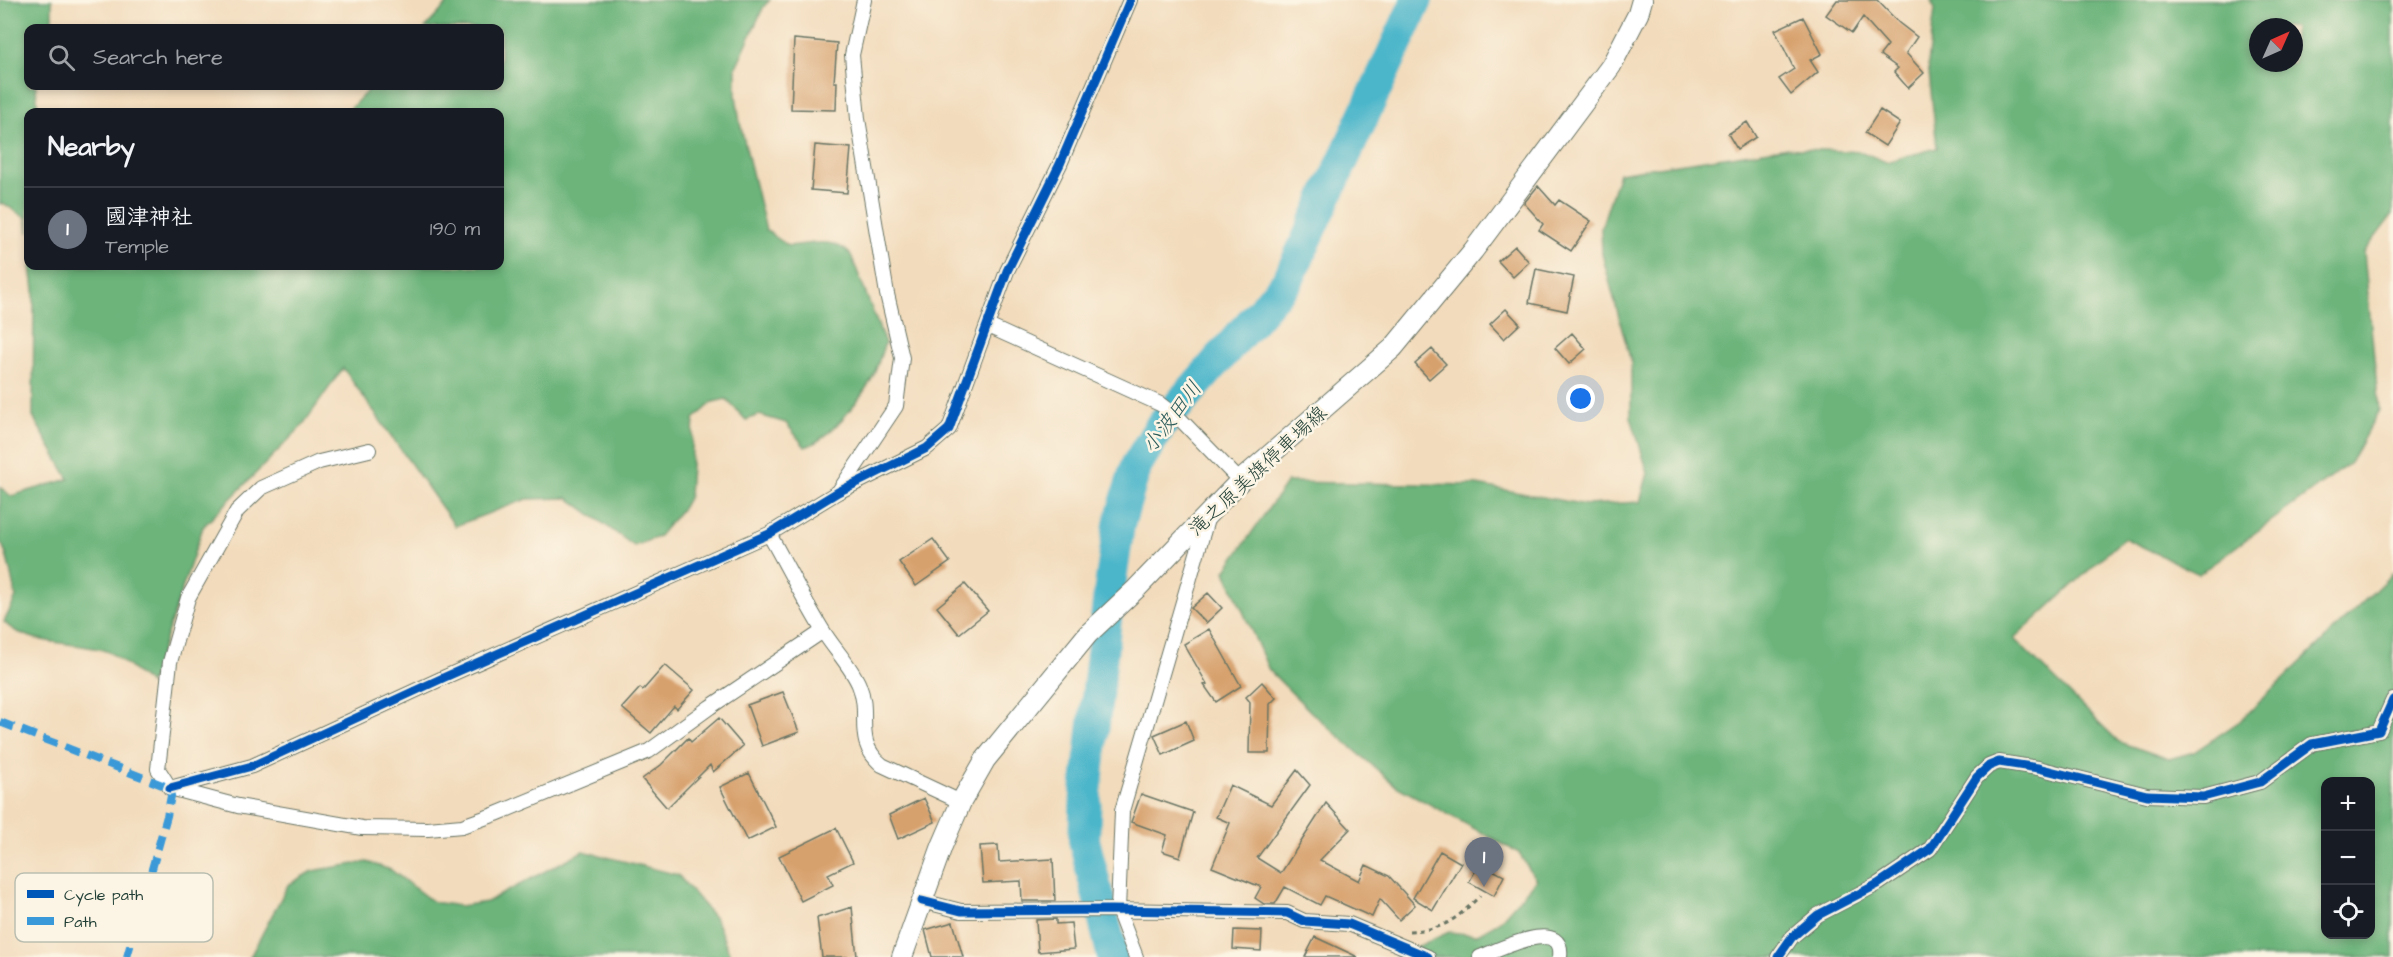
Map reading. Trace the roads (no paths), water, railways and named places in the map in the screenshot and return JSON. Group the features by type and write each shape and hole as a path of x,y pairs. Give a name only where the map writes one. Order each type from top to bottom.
{"main road":[{"name":"滝之原美旗停車場線","path":"903,957 942,846 961,802 985,760 1088,634 1136,589 1240,481 1393,348 1473,251 1611,66 1638,14 1642,0"}],"street":[{"path":"838,492 896,406 902,358 887,294 858,119 852,55 864,0"},
{"path":"170,788 252,766 445,677 769,534 838,492 927,448 949,429 1006,271 1060,164 1130,0"},
{"path":"988,326 1160,404 1181,420 1240,481"},
{"path":"369,450 319,462 261,488 237,511 188,598 170,662 158,769 170,788 238,806 362,828 428,830 462,826 649,751 710,706 823,630"},
{"path":"1136,957 1114,910 1122,811 1209,514"},
{"path":"769,534 823,630 859,684 863,700 865,739 867,749 873,758 882,765 961,802"},
{"path":"1778,957 1792,937 1818,915 1878,884 1930,849 1977,777 1989,766 1999,762 2038,768 2146,795 2204,797 2260,782 2313,744 2379,731 2393,700"},
{"path":"922,901 961,911 1114,910 1287,913 1304,921 1349,924 1428,957"},
{"path":"1480,957 1536,938 1550,936 1560,945 1560,957"}],"waterway":[{"name":"小波田川","path":"1113,957 1084,840 1086,792 1119,525 1136,466 1161,425 1288,280 1417,0"}],"place":[{"name":"國津神社","path":"1484,887"}]}
